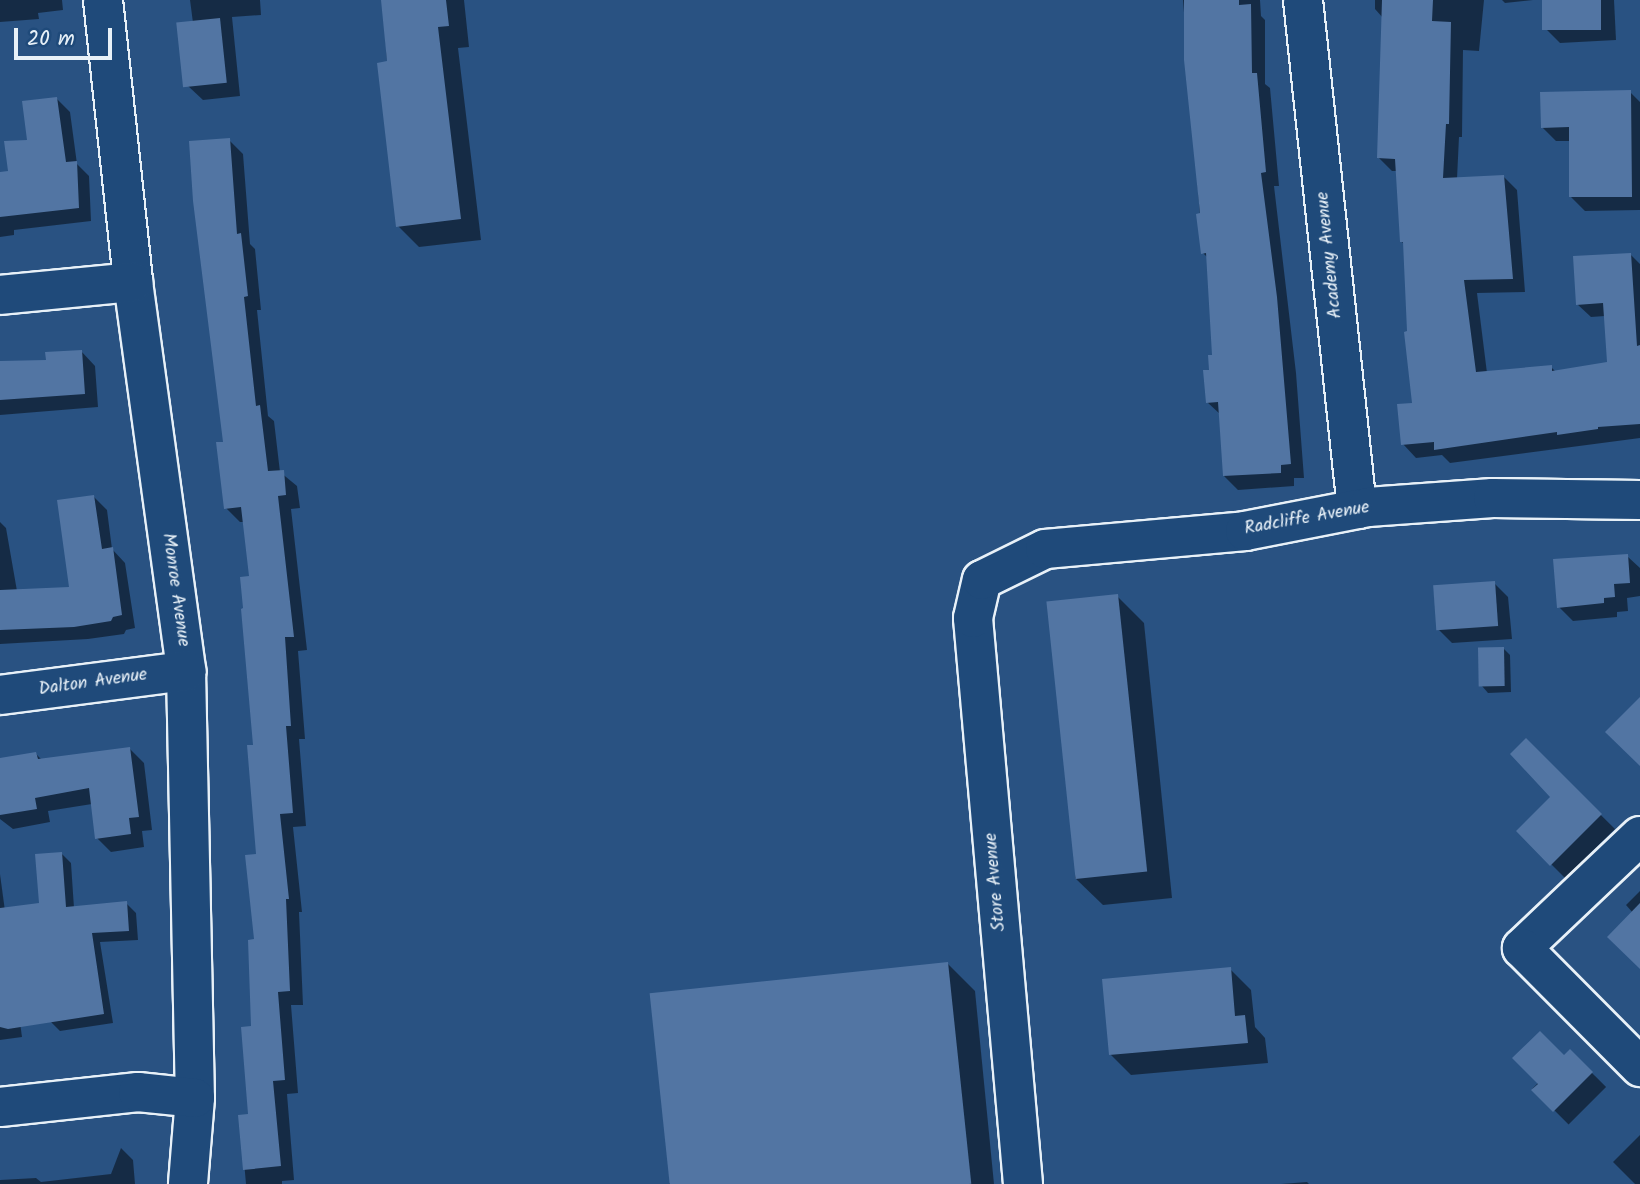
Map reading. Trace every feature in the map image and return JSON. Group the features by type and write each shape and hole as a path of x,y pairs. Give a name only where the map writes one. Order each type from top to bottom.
{"street":[{"name":"Monroe Avenue","path":"103,0 133,282 186,671 195,1098 188,1184"},
{"name":"Academy Avenue","path":"1303,0 1357,509"},
{"path":"0,295 133,282"},
{"name":"Radcliffe Avenue","path":"982,580 1045,549 1245,531 1357,509 1493,498 1640,500"},
{"name":"Store Avenue","path":"982,580 972,618 1023,1184"},
{"name":"Dalton Avenue","path":"0,695 186,671"},
{"path":"1640,836 1522,948 1640,1067"},
{"path":"0,1107 138,1092 195,1098"}],"building":[{"path":"381,0 446,0 449,26 438,27 461,219 396,227 377,63 387,61"},
{"path":"1184,0 1239,0 1239,5 1251,4 1252,73 1257,73 1266,172 1261,173 1277,297 1291,464 1281,465 1281,473 1223,476 1218,402 1206,403 1203,370 1209,370 1208,355 1212,355 1206,253 1201,254 1196,214 1200,213 1184,60"},
{"path":"1382,0 1433,0 1432,21 1451,22 1449,124 1446,124 1443,178 1504,175 1513,279 1464,280 1476,372 1552,365 1552,371 1607,362 1603,303 1576,305 1573,256 1631,253 1637,346 1640,345 1640,424 1598,427 1557,435 1557,432 1434,450 1434,442 1401,445 1397,404 1412,403 1404,332 1407,331 1403,242 1400,242 1395,159 1377,158"},
{"path":"1542,0 1601,0 1601,30 1542,30"},
{"path":"220,18 227,83 183,87 176,23"},
{"path":"1631,90 1632,197 1569,197 1569,127 1541,128 1540,92"},
{"path":"57,97 66,162 77,161 79,208 0,217 0,172 8,171 4,141 27,140 22,101"},
{"path":"230,138 237,234 241,233 248,296 244,297 256,406 260,405 268,471 284,470 286,495 278,496 294,637 285,637 291,726 286,726 293,813 280,814 289,899 286,899 290,991 278,992 285,1080 273,1081 281,1166 243,1170 238,1115 248,1114 241,1027 251,1026 248,940 254,939 245,855 256,854 247,745 253,745 240,577 249,576 241,507 224,509 216,442 223,442 193,201 189,141"},
{"path":"82,350 85,394 0,400 0,361 46,360 45,352"},
{"path":"94,495 102,549 113,547 122,615 113,617 111,621 74,627 0,630 0,590 69,587 57,500"},
{"path":"1628,554 1630,583 1614,584 1615,597 1604,598 1604,603 1557,608 1553,559"},
{"path":"1495,581 1498,626 1436,630 1433,585"},
{"path":"1118,594 1147,871 1076,879 1046,602"},
{"path":"1478,647 1504,647 1505,686 1479,686"},
{"path":"1640,697 1640,766 1605,732"},
{"path":"1526,738 1602,814 1550,866 1516,831 1550,797 1510,754"},
{"path":"130,747 139,817 129,818 131,834 95,839 89,788 35,798 37,809 0,815 0,758 36,752 38,759"},
{"path":"62,852 66,907 127,901 129,931 92,933 104,1014 8,1029 0,1027 0,908 39,903 35,854"},
{"path":"1640,903 1640,969 1607,937"},
{"path":"948,962 971,1184 670,1184 650,993"},
{"path":"1231,967 1235,1016 1245,1015 1248,1043 1109,1055 1102,979"},
{"path":"1540,1031 1564,1055 1570,1049 1593,1072 1553,1112 1531,1090 1538,1084 1512,1058"}]}
